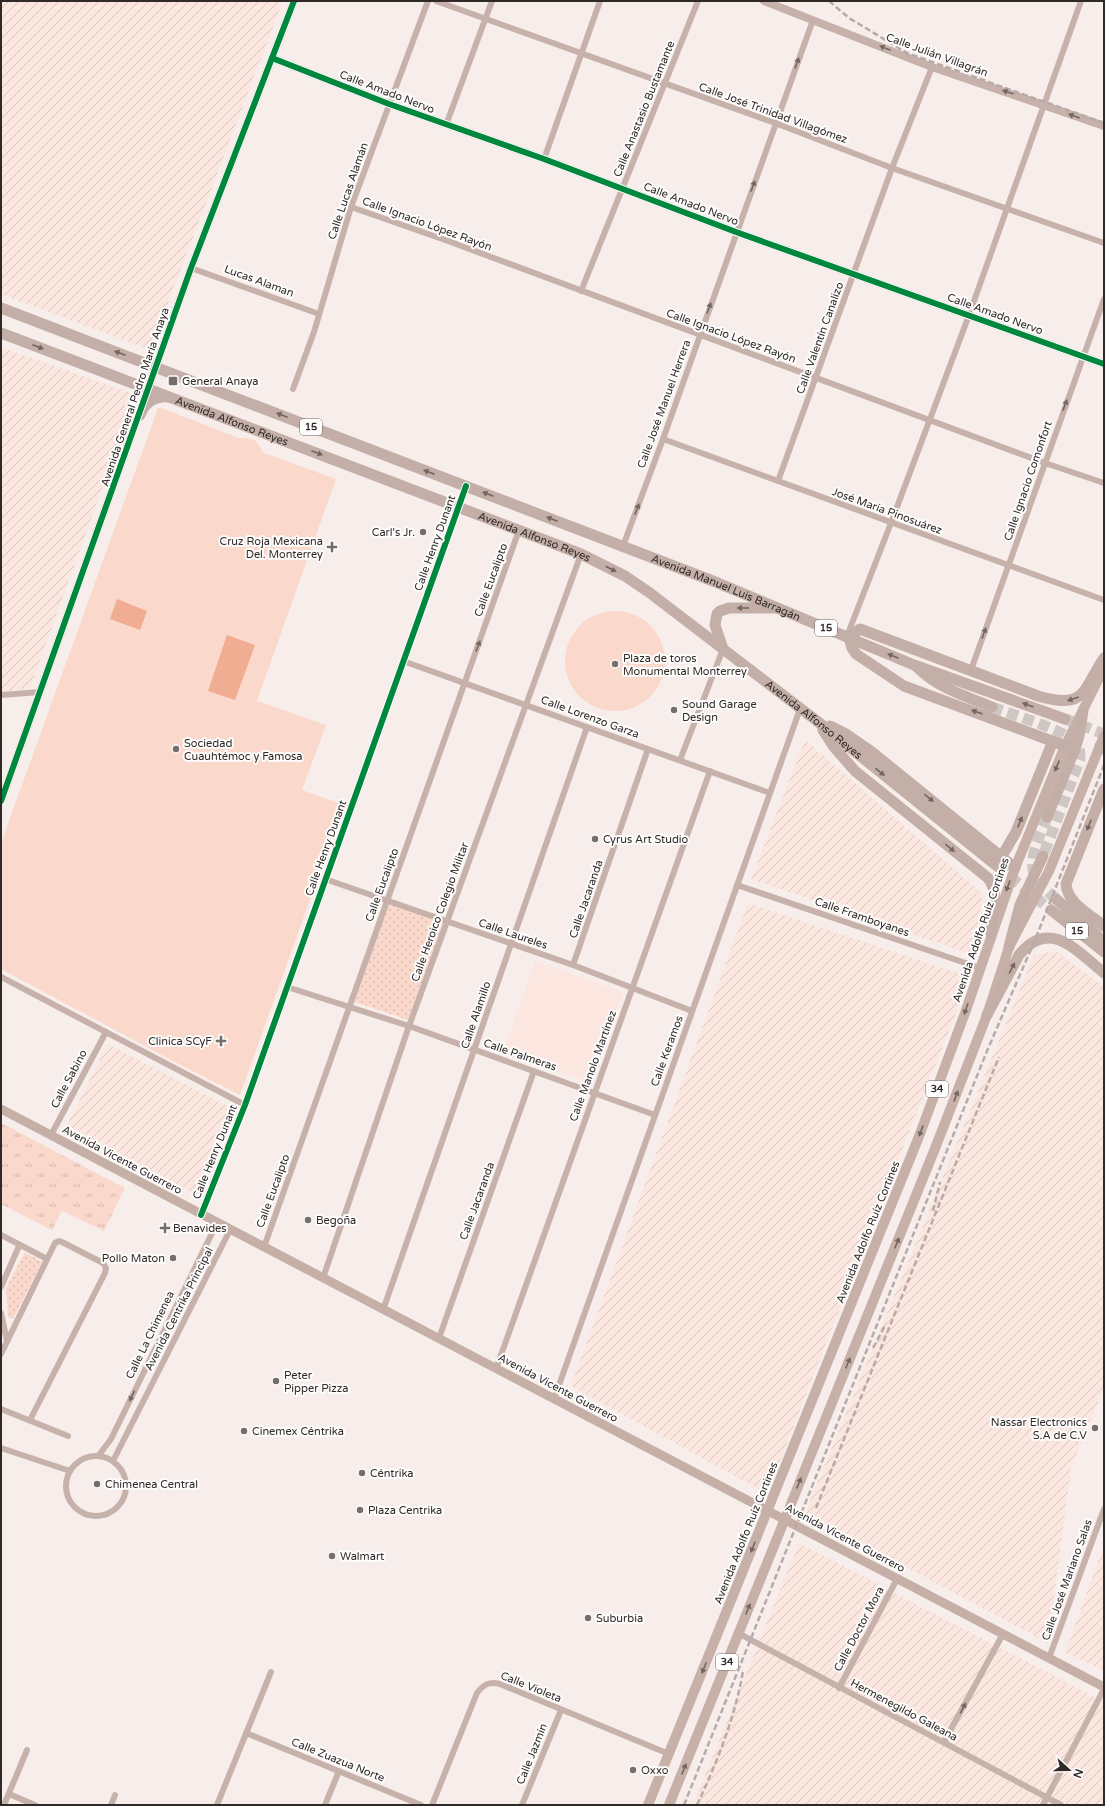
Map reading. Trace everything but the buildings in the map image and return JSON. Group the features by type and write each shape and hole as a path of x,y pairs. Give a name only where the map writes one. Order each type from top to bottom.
{"highway":[{"name":"Avenida Alfonso Reyes","path":"1,308 589,533"},
{"name":"Avenida Alfonso Reyes","path":"1,333 581,554 625,576 650,593 817,721"},
{"path":"140,415 144,407 154,399 166,397 176,399"},
{"name":"Avenida Manuel Luis Barragán","path":"589,533 782,608 914,664 1065,718"},
{"path":"723,649 715,625 716,614 720,611 729,608 782,608"},
{"path":"1065,746 904,686 856,654 848,637 860,629 1038,696 1056,701 1072,700 1083,693 1090,685 1104,658"},
{"path":"914,664 928,678 940,686 992,707"},
{"path":"1047,817 1075,750 1079,736 1082,711"},
{"path":"817,721 846,734 872,752 999,861 1014,868"},
{"path":"817,721 834,747 855,771 988,878 992,883 995,894 991,933"},
{"path":"999,861 1016,832 1053,741"},
{"path":"1104,789 1066,884 1067,890 1072,899 1104,926"},
{"path":"1009,947 1020,905 1043,856"},
{"path":"1056,899 1097,935 1104,949"},
{"name":"15","path":"1051,910 1104,952"},
{"path":"987,1015 1019,955 1026,947 1037,940 1051,938 1067,943 1104,973"}],"main road":[{"name":"Avenida Adolfo Ruíz Cortines","path":"648,1805 918,1139 980,968 1014,868 1065,746 1104,668"},
{"name":"34","path":"669,1805 936,1146 987,1015 1009,947 1049,871 1103,743"},
{"name":"Avenida Vicente Guerrero","path":"1,1109 1104,1688"}],"street":[{"name":"Avenida General Pedro María Anaya","path":"1,801 4,783 40,692 150,389 156,367 192,268 294,1"},
{"name":"Calle Lucas Alamán","path":"293,389 308,350 351,207 428,1"},
{"name":"Calle José Trinidad Villagómez","path":"436,1 775,123 892,168 1104,243"},
{"path":"446,125 492,1"},
{"path":"544,159 600,1"},
{"name":"Calle Anastasio Bustamante","path":"581,291 698,1"},
{"name":"Calle Julián Villagrán","path":"764,1 932,67 1104,126"},
{"path":"848,637 969,315 1081,1"},
{"name":"Calle José Manuel Herrera","path":"623,546 663,439 813,20"},
{"name":"Calle Amado Nervo","path":"272,58 389,104 623,188 736,232 1104,364"},
{"name":"Calle Valentín Canalizo","path":"778,481 892,168 932,67"},
{"name":"Calle Ignacio López Rayón","path":"351,207 1045,463 1104,483"},
{"name":"Lucas Alaman","path":"192,268 319,314"},
{"name":"Calle Ignacio Comonfort","path":"971,670 1104,299"},
{"name":"José María Pinosuárez","path":"663,439 1104,600"},
{"name":"Calle Henry Dunant","path":"201,1215 245,1105 466,486"},
{"name":"Calle Eucalipto","path":"264,1247 519,530"},
{"name":"Calle Heroico Colegio Militar","path":"323,1278 409,1026 581,554"},
{"path":"680,760 723,649"},
{"name":"Calle Lorenzo Garza","path":"403,661 770,793"},
{"path":"1,695 40,692"},
{"name":"Calle Keramos","path":"554,1399 800,709"},
{"name":"Calle Alamillo","path":"383,1310 586,727"},
{"name":"Calle Jacaranda","path":"574,965 648,749"},
{"name":"Calle Manolo Martínez","path":"496,1369 710,771"},
{"name":"Calle Laureles","path":"325,879 574,965 692,1011"},
{"name":"Calle Framboyanes","path":"737,884 980,968"},
{"path":"1,977 245,1105"},
{"name":"Calle Palmeras","path":"287,987 409,1026 655,1115"},
{"name":"Calle Sabino","path":"51,1135 106,1032"},
{"name":"Calle Jacaranda","path":"439,1338 534,1071"},
{"name":"Calle La Chimenea","path":"99,1455 111,1439 217,1223"},
{"name":"Avenida Centrika Principal","path":"113,1461 230,1230"},
{"path":"1,1235 19,1246 47,1259"},
{"path":"1,1354 55,1243 60,1241 103,1263 106,1268 30,1420"},
{"path":"1,1287 19,1246"},
{"path":"1,1313 7,1341"},
{"path":"1,1409 68,1436"},
{"path":"1,1448 70,1471"},
{"path":"99,1455 113,1461 123,1473 126,1489 118,1506 111,1512 93,1516 84,1514 76,1509 66,1494 65,1484 70,1471 80,1460 89,1456 99,1455"},
{"name":"Calle José Mariano Salas","path":"1049,1658 1104,1509"},
{"name":"Calle Doctor Mora","path":"840,1688 897,1579"},
{"name":"Hermenegildo Galeana","path":"738,1633 1061,1805"},
{"path":"944,1742 1003,1634"},
{"path":"217,1805 271,1672"},
{"name":"Calle Violeta","path":"432,1805 477,1693 486,1684 500,1684 669,1754"},
{"path":"1043,1805 1104,1688"},
{"name":"Calle Jazmín","path":"522,1805 561,1710"},
{"name":"Calle Zuazua Norte","path":"246,1733 421,1805"},
{"path":"4,1805 27,1750"},
{"path":"325,1805 339,1771"},
{"path":"9,1794 35,1805"},
{"path":"111,1805 115,1795"}],"shaded area":[{"path":"1,1 283,1 150,350 1,294"},
{"path":"1,347 136,395 30,688 1,692"},
{"path":"117,599 147,611 140,630 110,619"},
{"path":"227,635 255,645 235,700 208,691"},
{"path":"805,740 983,894 973,955 751,879"},
{"path":"748,903 970,977 767,1494 571,1386"},
{"path":"1056,951 1104,987 1104,1388 1071,1467 1048,1643 805,1513 1034,955"},
{"path":"535,961 623,992 591,1083 503,1051"},
{"path":"108,1044 229,1107 197,1195 67,1125"},
{"path":"799,1543 1104,1702 1104,1805 693,1805"},
{"path":"1104,1546 1104,1671 1065,1652"}],"green space":[{"name":"Sociedad Cuauhtémoc y Famosa","path":"158,408 239,438 248,438 256,441 264,453 336,479 257,701 326,725 302,790 344,805 240,1095 171,1060 1,969 1,843"},
{"name":"Plaza de toros Monumental Monterrey","path":"615,611 634,614 651,625 662,642 665,661 662,680 651,697 634,708 615,711 596,708 579,697 568,680 565,661 568,642 579,625 596,614"},
{"path":"389,903 444,924 408,1020 354,1002"},
{"path":"1,1123 125,1188 104,1231 62,1211 52,1230 1,1204"},
{"path":"25,1252 42,1262 13,1319 8,1317 6,1288"}],"tunnel":[{"path":"992,707 1062,733 1079,747 1080,759 1043,856"},
{"path":"1065,719 1104,734"},
{"path":"1047,817 1038,839 1034,855 1033,871 1040,884 1056,899"},
{"path":"997,866 1051,910"}],"railway":[{"path":"829,1 849,18 907,53 1104,123"},
{"path":"684,1805 987,1051 1035,940 1104,765"},
{"path":"816,1508 999,1057"},
{"path":"933,1211 940,1182"},
{"path":"873,1348 886,1324"},
{"path":"697,1805 712,1773 730,1723 740,1688 743,1671"}],"cycle path":[{"path":"1,801 191,268 294,1"},
{"path":"272,58 389,104 544,159 736,232 1104,364"},
{"path":"201,1215 245,1105 466,486"}],"place":[{"name":"General Anaya","path":"173,381"},
{"name":"Carl's Jr.","path":"423,532"},
{"name":"Cruz Roja Mexicana Del. Monterrey","path":"332,547"},
{"name":"Plaza de toros Monumental Monterrey","path":"615,664"},
{"name":"Sound Garage Design","path":"674,710"},
{"name":"Sociedad Cuauhtémoc y Famosa","path":"176,749"},
{"name":"Cyrus Art Studio","path":"595,839"},
{"name":"Clinica SCyF","path":"221,1041"},
{"name":"Begoña","path":"308,1220"},
{"name":"Benavides","path":"165,1228"},
{"name":"Pollo Maton","path":"173,1258"},
{"name":"Peter Pipper Pizza","path":"276,1381"},
{"name":"Nassar Electronics S.A de C.V","path":"1095,1428"},
{"name":"Cinemex Céntrika","path":"244,1431"},
{"name":"Céntrika","path":"362,1473"},
{"name":"Chimenea Central","path":"97,1484"},
{"name":"Plaza Centrika","path":"360,1510"},
{"name":"Walmart","path":"332,1556"},
{"name":"Suburbia","path":"588,1618"},
{"name":"Oxxo","path":"633,1770"}]}
